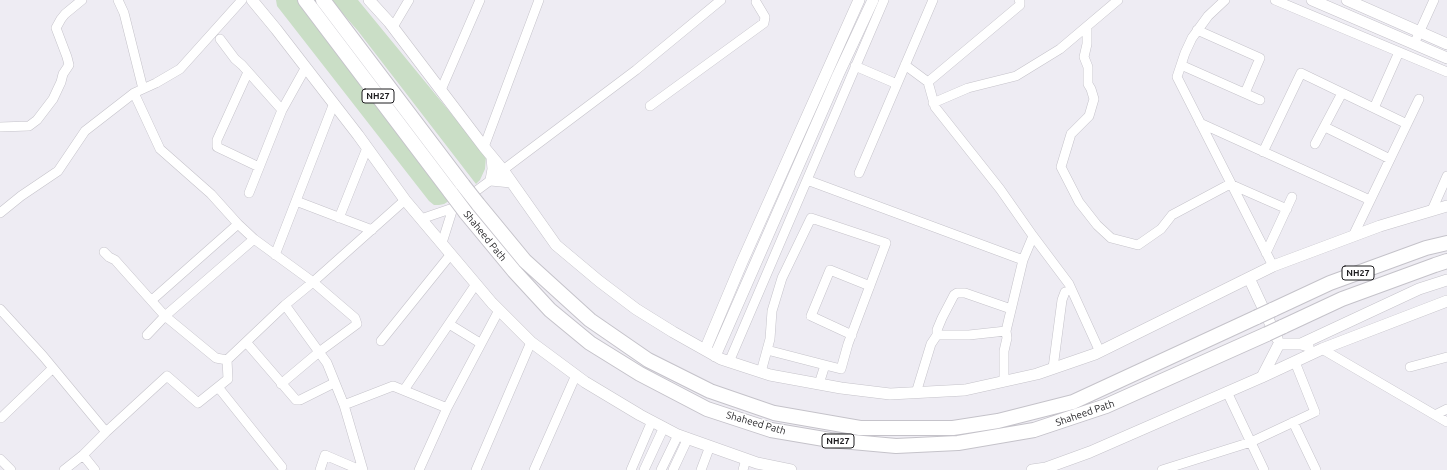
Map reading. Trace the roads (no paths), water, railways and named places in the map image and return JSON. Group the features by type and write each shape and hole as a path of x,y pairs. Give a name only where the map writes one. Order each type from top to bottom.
{"highway":[{"name":"Shaheed Path","path":"304,0 451,193 460,210 514,272 550,310 590,343 640,374 708,409 771,430 830,440 896,446 958,443 1034,430 1106,406 1342,299 1434,264 1447,261"},
{"name":"Shaheed Path","path":"324,0 463,185 525,262 590,320 648,360 710,391 774,413 860,428 953,428 998,421 1073,402 1330,283 1426,248 1447,243"}],"street":[{"path":"0,127 29,126 37,120 53,99 63,74 69,65 56,28 65,14 82,0"},
{"path":"118,0 124,13 143,89"},
{"path":"0,213 58,170 85,131 134,93 156,83 180,69 242,0"},
{"path":"252,0 334,103 405,200 499,310 531,342 585,382 664,427 683,436 757,463 791,470"},
{"path":"369,0 393,27 511,182 556,245 599,281 636,309 715,356 761,372 820,384 890,394 916,393 965,390 1037,374 1100,352 1273,266 1380,226 1447,206"},
{"path":"393,27 409,0"},
{"path":"441,90 480,0"},
{"path":"484,147 539,0"},
{"path":"442,244 460,210 488,183 496,164 636,70 722,0"},
{"path":"705,350 742,262 859,0"},
{"path":"715,356 835,82 873,0"},
{"path":"729,362 884,0"},
{"path":"859,173 934,0"},
{"path":"928,82 1020,5 1019,0"},
{"path":"933,103 968,88 1016,76 1060,49 1118,0"},
{"path":"1225,0 1208,16 1197,30 1185,53 1177,77 1230,184 1273,266"},
{"path":"1275,0 1447,72"},
{"path":"1312,0 1447,58"},
{"path":"1346,0 1447,44"},
{"path":"1414,44 1434,0"},
{"path":"650,106 764,23 765,17 756,1"},
{"path":"1087,27 1087,44 1084,57 1088,68 1088,84 1094,99 1089,116 1084,123 1071,134 1060,167 1079,202 1097,225 1111,238 1138,245 1161,229 1172,214 1230,184"},
{"path":"1197,30 1260,58 1245,93"},
{"path":"220,39 235,60 248,72 282,110"},
{"path":"1374,108 1400,52"},
{"path":"905,65 928,82 933,103 1000,189 1069,284 1100,352"},
{"path":"1181,65 1260,100"},
{"path":"855,66 897,84"},
{"path":"249,193 282,110 306,67"},
{"path":"248,72 216,140 218,147 259,167"},
{"path":"1263,152 1301,73 1407,124"},
{"path":"134,93 160,149 211,194 238,224 254,239 313,282 355,318 357,324 319,352 281,384"},
{"path":"1316,144 1342,93"},
{"path":"1353,236 1419,99"},
{"path":"275,255 334,103"},
{"path":"1200,123 1370,200"},
{"path":"1325,126 1390,159"},
{"path":"339,218 367,148"},
{"path":"1432,210 1447,176"},
{"path":"488,183 499,180 511,182"},
{"path":"807,180 1023,260"},
{"path":"1230,184 1287,209"},
{"path":"1266,253 1292,197"},
{"path":"64,470 83,455 167,376 198,403 228,379 227,360 285,305 405,200"},
{"path":"296,201 372,230"},
{"path":"421,219 460,210"},
{"path":"761,372 767,350 770,339 772,312 782,278 811,218 886,243 841,369 767,350"},
{"path":"152,300 238,224"},
{"path":"1004,381 1004,351 1007,338 1006,331 1023,260 1033,236"},
{"path":"147,335 165,316 254,239"},
{"path":"104,252 115,260 165,316 216,358 227,360"},
{"path":"381,341 450,254"},
{"path":"852,335 811,316 830,270 870,286"},
{"path":"1249,278 1279,344"},
{"path":"1301,344 1341,324 1420,289 1447,280"},
{"path":"404,390 476,284"},
{"path":"1053,368 1062,300 1065,292"},
{"path":"916,393 931,344 937,335 954,294 965,293 1012,309"},
{"path":"1032,470 1046,468 1090,452 1262,377 1322,349 1447,301"},
{"path":"285,305 327,363 344,405 362,470"},
{"path":"0,309 53,368 106,432"},
{"path":"419,470 447,408 480,343 499,310"},
{"path":"449,324 480,343"},
{"path":"1341,324 1347,339"},
{"path":"937,335 969,335 1006,331"},
{"path":"246,342 296,400 300,400 334,383"},
{"path":"476,470 531,342"},
{"path":"1279,344 1301,344 1322,349 1447,422"},
{"path":"1262,377 1279,344"},
{"path":"1410,367 1447,357"},
{"path":"1162,470 1251,442 1314,412 1295,362"},
{"path":"820,384 825,365"},
{"path":"0,418 53,368"},
{"path":"534,470 576,376"},
{"path":"344,405 393,386 447,408"},
{"path":"218,387 282,466"},
{"path":"1227,392 1264,470"},
{"path":"1435,414 1447,409"},
{"path":"630,470 652,421"},
{"path":"1293,422 1316,470"},
{"path":"644,470 664,427"},
{"path":"661,470 683,436"},
{"path":"673,470 683,436"},
{"path":"701,470 710,446"},
{"path":"83,455 95,470"},
{"path":"320,470 325,456 362,470"},
{"path":"0,459 11,470"},
{"path":"743,470 746,459"}]}
